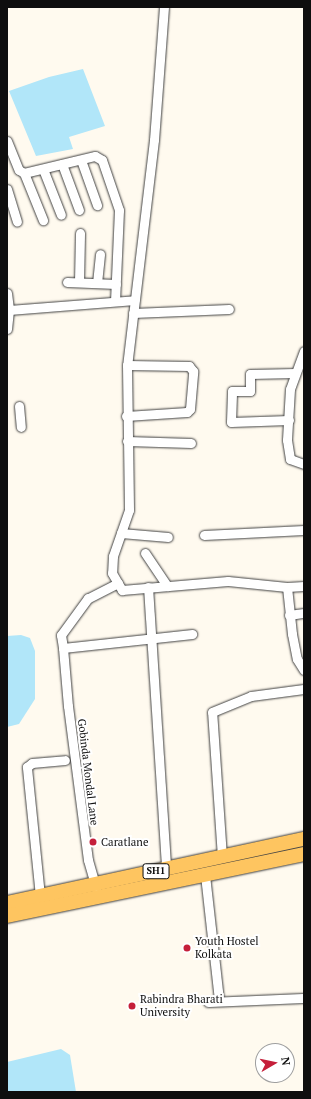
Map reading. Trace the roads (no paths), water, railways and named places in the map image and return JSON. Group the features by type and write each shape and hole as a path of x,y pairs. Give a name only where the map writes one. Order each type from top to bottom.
{"main road":[{"name":"SH1","path":"7,916 166,869 304,839"},
{"name":"SH1","path":"7,903 40,896 205,875 304,854"}],"street":[{"path":"164,7 154,140 127,365 126,416 128,510 113,556 112,573 122,590 228,581 287,587 304,586"},
{"path":"7,141 10,160 19,170 24,173 43,220"},
{"path":"24,173 100,156 120,210 115,301"},
{"path":"81,160 97,205"},
{"path":"62,164 79,210"},
{"path":"43,169 61,215"},
{"path":"7,189 17,222"},
{"path":"79,282 80,233"},
{"path":"97,283 100,254"},
{"path":"67,282 116,284"},
{"path":"7,293 9,310 7,329"},
{"path":"9,310 135,300"},
{"path":"133,313 229,309"},
{"path":"304,351 290,389 287,440 290,460 304,464"},
{"path":"126,416 187,412 190,409 193,371 189,366 127,365"},
{"path":"289,420 231,422 232,391 250,391 250,374 295,373"},
{"path":"19,406 21,427"},
{"path":"127,441 191,443"},
{"path":"204,535 304,530"},
{"path":"121,533 168,537"},
{"path":"145,553 167,586"},
{"name":"Gobinda Mondal Lane","path":"96,890 88,860 61,635 88,598 118,583"},
{"path":"148,587 166,869"},
{"path":"287,587 297,659 304,670"},
{"path":"290,615 304,614"},
{"path":"63,648 192,634"},
{"path":"222,857 212,712 251,696 304,689"},
{"path":"40,896 27,767 32,763 65,760"},
{"path":"205,875 219,1000"},
{"path":"208,1002 219,1000 304,998"}],"water":[{"path":"83,69 105,126 69,137 73,149 36,156 9,91 49,77"},
{"path":"21,635 30,638 35,651 35,699 19,724 7,727 7,636"},
{"path":"61,1049 70,1055 76,1092 7,1092 7,1062"}],"place":[{"name":"Caratlane","path":"93,842"},
{"name":"Youth Hostel Kolkata","path":"187,948"},
{"name":"Rabindra Bharati University","path":"132,1006"}]}
